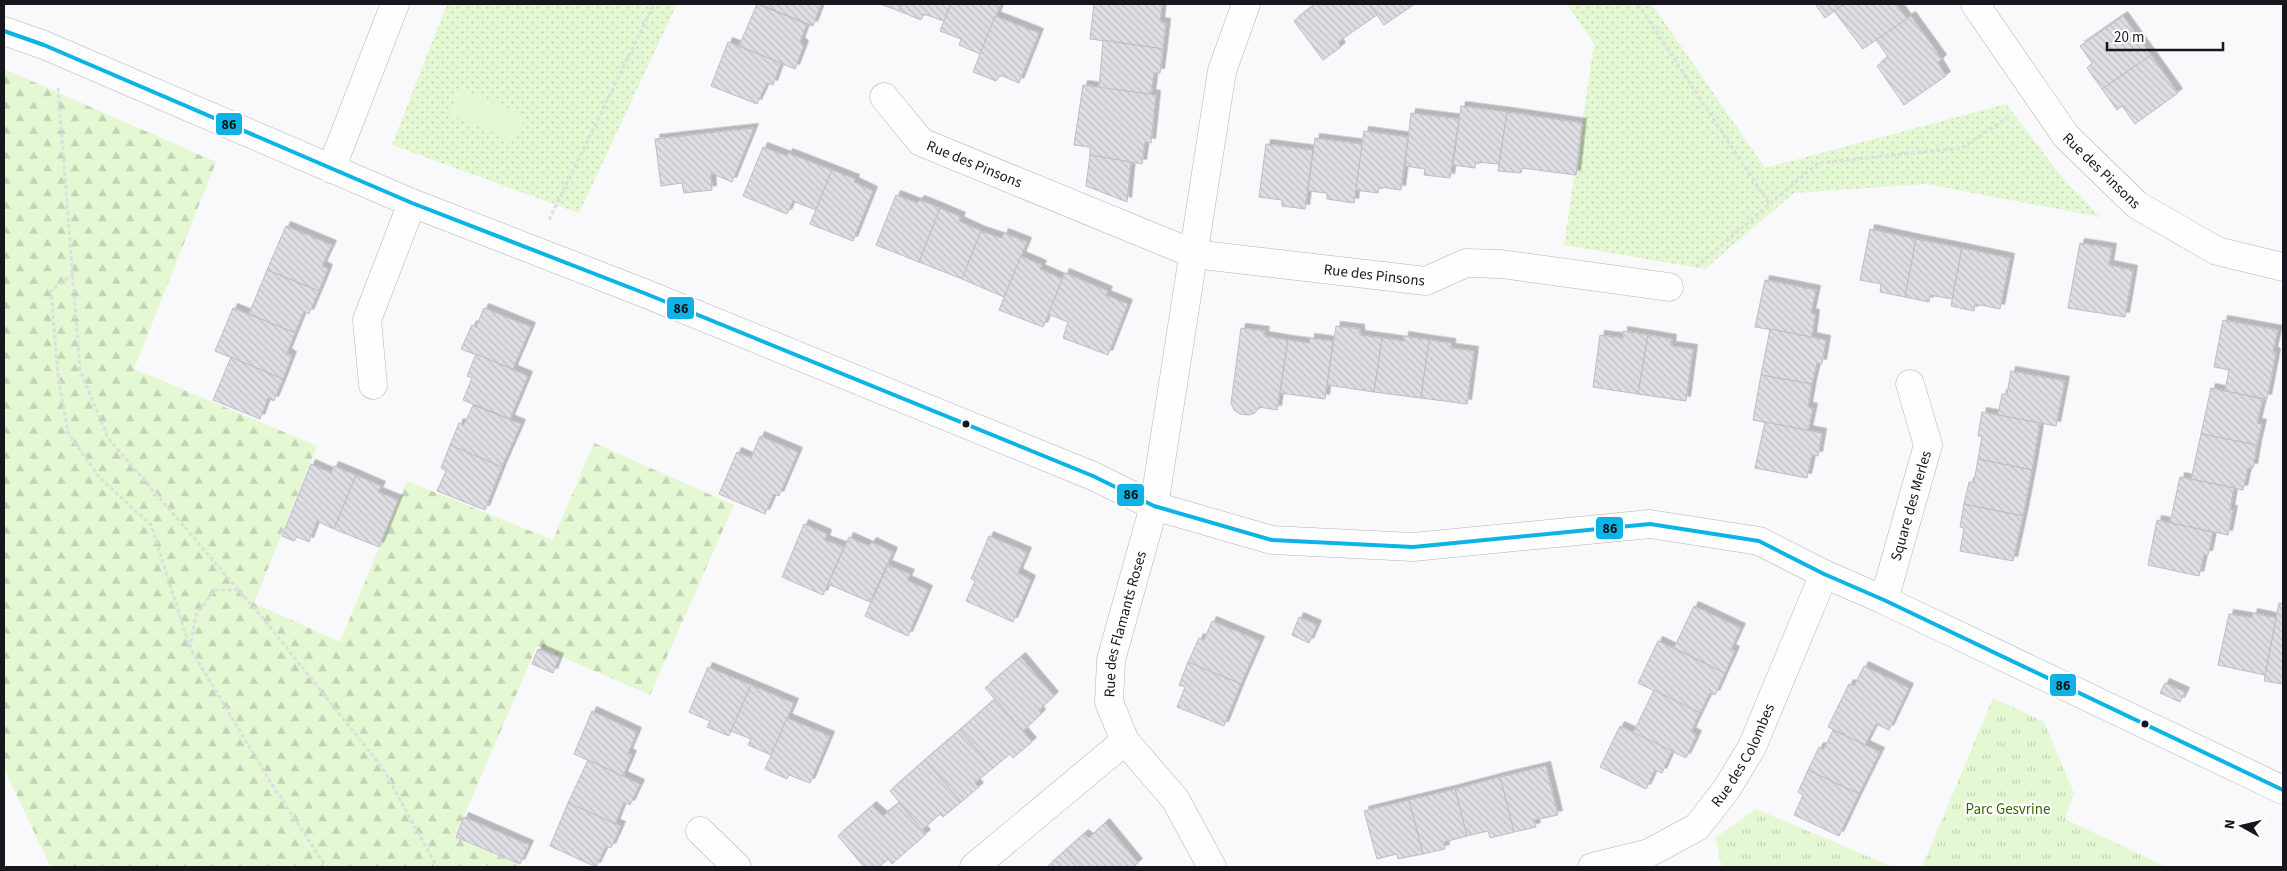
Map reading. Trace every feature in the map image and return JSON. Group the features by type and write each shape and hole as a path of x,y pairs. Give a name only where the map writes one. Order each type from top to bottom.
{"street":[{"path":"331,169 395,4"},
{"path":"1154,506 1222,71 1246,4"},
{"name":"Rue des Pinsons","path":"1975,4 2066,136 2137,205 2217,252 2283,267"},
{"path":"4,31 44,44 412,203 534,252 644,293 1093,476 1154,506 1272,540 1413,547 1650,524 1759,541 1824,574 1884,600 2283,790"},
{"name":"Rue des Pinsons","path":"884,97 921,142 1194,254 1426,281 1466,263 1501,264 1669,287"},
{"path":"372,385 366,320 412,203"},
{"name":"Square des Merles","path":"1884,600 1928,445 1910,384"},
{"name":"Rue des Flamants Roses","path":"1154,506 1111,660 1109,702 1125,741 1175,800 1212,867"},
{"name":"Rue des Colombes","path":"1592,867 1649,853 1697,827 1726,790 1752,747 1824,574"},
{"path":"974,867 1125,741"},
{"path":"700,831 737,867"}],"path":[{"path":"534,252 654,4"},
{"path":"1638,4 1770,205"},
{"path":"44,44 56,72 80,370 108,438 238,590 382,767 437,867"},
{"path":"1669,287 1770,205 1818,163 1962,148 2038,98"},
{"path":"73,274 51,291 58,376 68,434 100,478 151,525 190,648 268,778 326,867"},
{"path":"190,648 196,615 215,590 238,590"}],"green space":[{"path":"447,4 677,4 579,213 392,145"},
{"path":"1567,4 1652,4 1765,168 2006,104 2065,181 2100,217 1926,184 1794,193 1705,269 1564,245 1594,44"},
{"path":"4,69 216,162 134,369 317,446 254,603 340,642 407,481 553,540 594,443 734,505 650,695 537,646 455,837 524,867 51,867 4,769"},
{"path":"460,88 526,116 515,142 449,114"},
{"name":"Parc Gesvrine","path":"1993,698 2044,722 2074,793 2065,819 2166,867 1922,867"},
{"path":"1756,809 1893,867 1722,867 1715,838"}],"building":[{"path":"757,4 807,24 800,42 804,45 795,69 739,46"},
{"path":"759,4 819,4 821,5 813,26"},
{"path":"880,4 902,4 899,11"},
{"path":"902,4 951,4 944,21 924,14 921,20 899,11"},
{"path":"951,4 1001,4 980,54 959,45 961,39 940,31"},
{"path":"1094,4 1162,4 1160,22 1166,23 1163,49 1090,39"},
{"path":"1311,4 1369,4 1377,15 1338,42 1341,47 1323,60 1294,21 1313,6"},
{"path":"1369,4 1415,4 1384,25"},
{"path":"1815,4 1844,4 1825,18"},
{"path":"1844,4 1896,4 1907,19 1863,49 1834,11"},
{"path":"995,16 1039,33 1019,83 1000,75 996,81 973,72"},
{"path":"1911,16 1942,59 1938,63 1946,76 1904,105 1877,66 1888,57 1876,40"},
{"path":"2123,16 2151,55 2102,89 2087,68 2092,63 2080,46"},
{"path":"1103,40 1163,49 1160,73 1154,73 1151,95 1099,88"},
{"path":"728,42 781,63 773,85 767,83 757,104 711,86"},
{"path":"2151,55 2178,93 2135,124 2122,106 2117,110 2102,89"},
{"path":"1083,85 1156,95 1151,143 1145,142 1142,164 1090,155 1090,147 1074,145"},
{"path":"1461,106 1507,112 1499,164 1476,162 1475,168 1453,165"},
{"path":"1507,112 1582,123 1576,175 1522,168 1521,173 1498,171"},
{"path":"1411,113 1459,119 1450,178 1424,175 1425,169 1405,166"},
{"path":"754,128 732,182 711,173 712,190 684,193 682,183 661,186 655,139"},
{"path":"1364,131 1408,137 1401,190 1379,187 1378,193 1355,190"},
{"path":"1315,138 1362,144 1354,203 1327,199 1327,193 1308,191"},
{"path":"1266,144 1313,150 1305,209 1282,206 1282,200 1259,197"},
{"path":"763,147 787,156 788,153 832,170 816,210 793,201 787,214 743,196"},
{"path":"1090,155 1131,162 1127,202 1086,186"},
{"path":"832,170 855,179 854,182 873,191 853,241 810,224"},
{"path":"896,195 917,203 920,200 940,208 919,262 876,245"},
{"path":"940,208 961,217 959,221 981,231 962,279 919,262"},
{"path":"286,226 332,245 322,266 328,269 319,291 267,270"},
{"path":"1870,229 1916,239 1905,297 1880,292 1881,284 1860,280"},
{"path":"981,231 1002,238 1004,233 1027,242 1004,297 962,279"},
{"path":"1916,239 1962,248 1952,299 1930,295 1929,302 1905,297"},
{"path":"2080,243 2112,248 2109,265 2133,270 2125,317 2068,308"},
{"path":"1962,248 2010,258 2000,309 1975,304 1974,311 1951,306"},
{"path":"1021,256 1042,265 1040,269 1063,279 1043,327 999,310"},
{"path":"267,270 319,291 309,314 304,311 295,333 249,314"},
{"path":"1065,273 1108,291 1106,295 1128,304 1108,355 1063,338 1068,322 1048,314"},
{"path":"1765,280 1816,290 1811,313 1815,314 1812,337 1755,327"},
{"path":"233,308 295,333 287,353 292,356 283,379 215,351"},
{"path":"484,308 531,327 513,369 461,349 472,325 476,327"},
{"path":"2223,320 2278,330 2273,351 2276,353 2267,399 2225,391 2229,370 2214,367"},
{"path":"1336,326 1360,329 1360,335 1382,338 1374,392 1327,385"},
{"path":"1241,328 1265,331 1264,336 1288,340 1277,410 1259,407 1255,413 1249,415 1240,414 1234,410 1231,403"},
{"path":"1770,329 1826,340 1822,364 1817,363 1812,384 1761,375"},
{"path":"1623,331 1648,335 1638,394 1593,387 1600,335 1623,338"},
{"path":"1648,335 1672,339 1671,346 1693,349 1686,401 1638,394"},
{"path":"1404,336 1429,340 1421,398 1374,392 1382,338 1404,341"},
{"path":"1310,338 1333,341 1325,399 1280,393 1288,340 1310,343"},
{"path":"1429,340 1451,343 1451,348 1474,351 1467,404 1421,398"},
{"path":"476,354 528,376 510,419 463,400 472,378 467,376"},
{"path":"231,357 283,379 274,401 268,398 260,419 213,400"},
{"path":"2011,371 2065,381 2056,426 1998,415 2002,394 2007,394"},
{"path":"1761,375 1812,384 1808,407 1813,408 1808,431 1753,420"},
{"path":"2211,388 2263,399 2257,423 2262,424 2257,445 2201,434"},
{"path":"473,405 521,424 502,467 450,445 459,423 464,425"},
{"path":"1982,412 2040,423 2032,470 1978,459 1982,436 1978,436"},
{"path":"1765,422 1822,433 1818,456 1812,455 1807,478 1755,468"},
{"path":"2201,434 2257,445 2253,468 2248,468 2243,490 2191,479"},
{"path":"760,436 798,452 779,496 774,494 765,514 719,494 737,452 751,458"},
{"path":"450,445 502,467 485,510 437,491 446,471 441,468"},
{"path":"1978,459 2032,470 2023,516 1964,504 1969,482 1974,482"},
{"path":"311,464 331,473 334,466 356,475 334,529 317,521 309,542 297,537 294,541 282,536"},
{"path":"356,475 381,486 378,492 398,500 379,547 334,529"},
{"path":"2180,477 2234,488 2230,510 2233,510 2228,535 2170,523"},
{"path":"1964,504 2023,516 2013,561 1960,551 1964,528 1960,527"},
{"path":"2157,520 2213,532 2208,555 2204,555 2199,576 2148,565"},
{"path":"804,524 827,534 825,540 844,547 823,595 782,577"},
{"path":"989,536 1027,552 1018,573 1031,580 1013,622 966,601 975,581 971,579"},
{"path":"849,537 869,546 872,542 893,552 870,602 828,584"},
{"path":"888,565 910,574 907,580 928,590 908,636 865,616"},
{"path":"2279,603 2283,604 2283,684 2264,681"},
{"path":"1694,606 1741,628 1731,649 1735,651 1725,673 1674,648"},
{"path":"2253,613 2276,618 2265,675 2218,665 2229,614 2252,618"},
{"path":"1299,617 1317,625 1309,643 1292,635"},
{"path":"1212,621 1260,641 1241,684 1188,662 1199,638 1204,640"},
{"path":"1658,641 1725,673 1715,695 1710,693 1700,713 1638,683"},
{"path":"538,649 559,658 553,673 532,664"},
{"path":"1021,657 1054,696 1039,710 1041,714 1023,731 985,688"},
{"path":"1188,662 1241,684 1224,726 1177,707 1185,687 1179,685"},
{"path":"1864,666 1909,688 1889,730 1876,724 1865,745 1828,727 1849,684 1854,686"},
{"path":"708,667 751,685 729,736 707,727 710,721 689,712"},
{"path":"2165,683 2185,692 2180,702 2160,693"},
{"path":"751,685 794,703 771,755 748,745 751,739 731,731"},
{"path":"1654,690 1700,713 1691,732 1697,735 1686,758 1633,733"},
{"path":"995,699 1032,742 1013,758 1010,754 993,768 960,730"},
{"path":"592,711 637,732 628,753 632,755 623,776 574,754"},
{"path":"787,718 830,736 810,783 789,775 787,779 765,769"},
{"path":"1620,726 1672,751 1662,773 1655,770 1646,789 1600,767"},
{"path":"960,730 993,768 975,783 979,787 961,802 925,760"},
{"path":"1833,730 1880,752 1859,794 1808,770 1819,747 1824,749"},
{"path":"588,760 640,784 630,805 624,802 615,824 568,803"},
{"path":"925,760 961,802 943,817 940,814 922,830 890,791"},
{"path":"1546,766 1558,815 1534,820 1536,827 1514,832 1500,777"},
{"path":"1808,770 1859,794 1839,836 1794,815 1803,795 1798,792"},
{"path":"1500,777 1514,832 1490,838 1488,831 1467,836 1455,789"},
{"path":"1455,789 1467,836 1444,842 1445,849 1423,854 1409,800"},
{"path":"1409,800 1423,854 1398,859 1397,854 1377,859 1364,811"},
{"path":"568,803 621,826 611,848 606,846 596,867 550,846"},
{"path":"899,803 926,834 892,864 888,859 879,867 864,867 838,836 872,806 883,816"},
{"path":"464,817 529,845 520,864 456,837"},
{"path":"1105,823 1138,863 1133,867 1081,867 1066,850 1084,834 1089,838"},
{"path":"1066,850 1081,867 1048,866"}],"transit line":[{"name":"86","path":"4,31 44,45 412,203 644,293 1093,476 1154,506 1272,540 1413,547 1650,524 1759,541 1824,574 1884,600 2283,790"}]}
